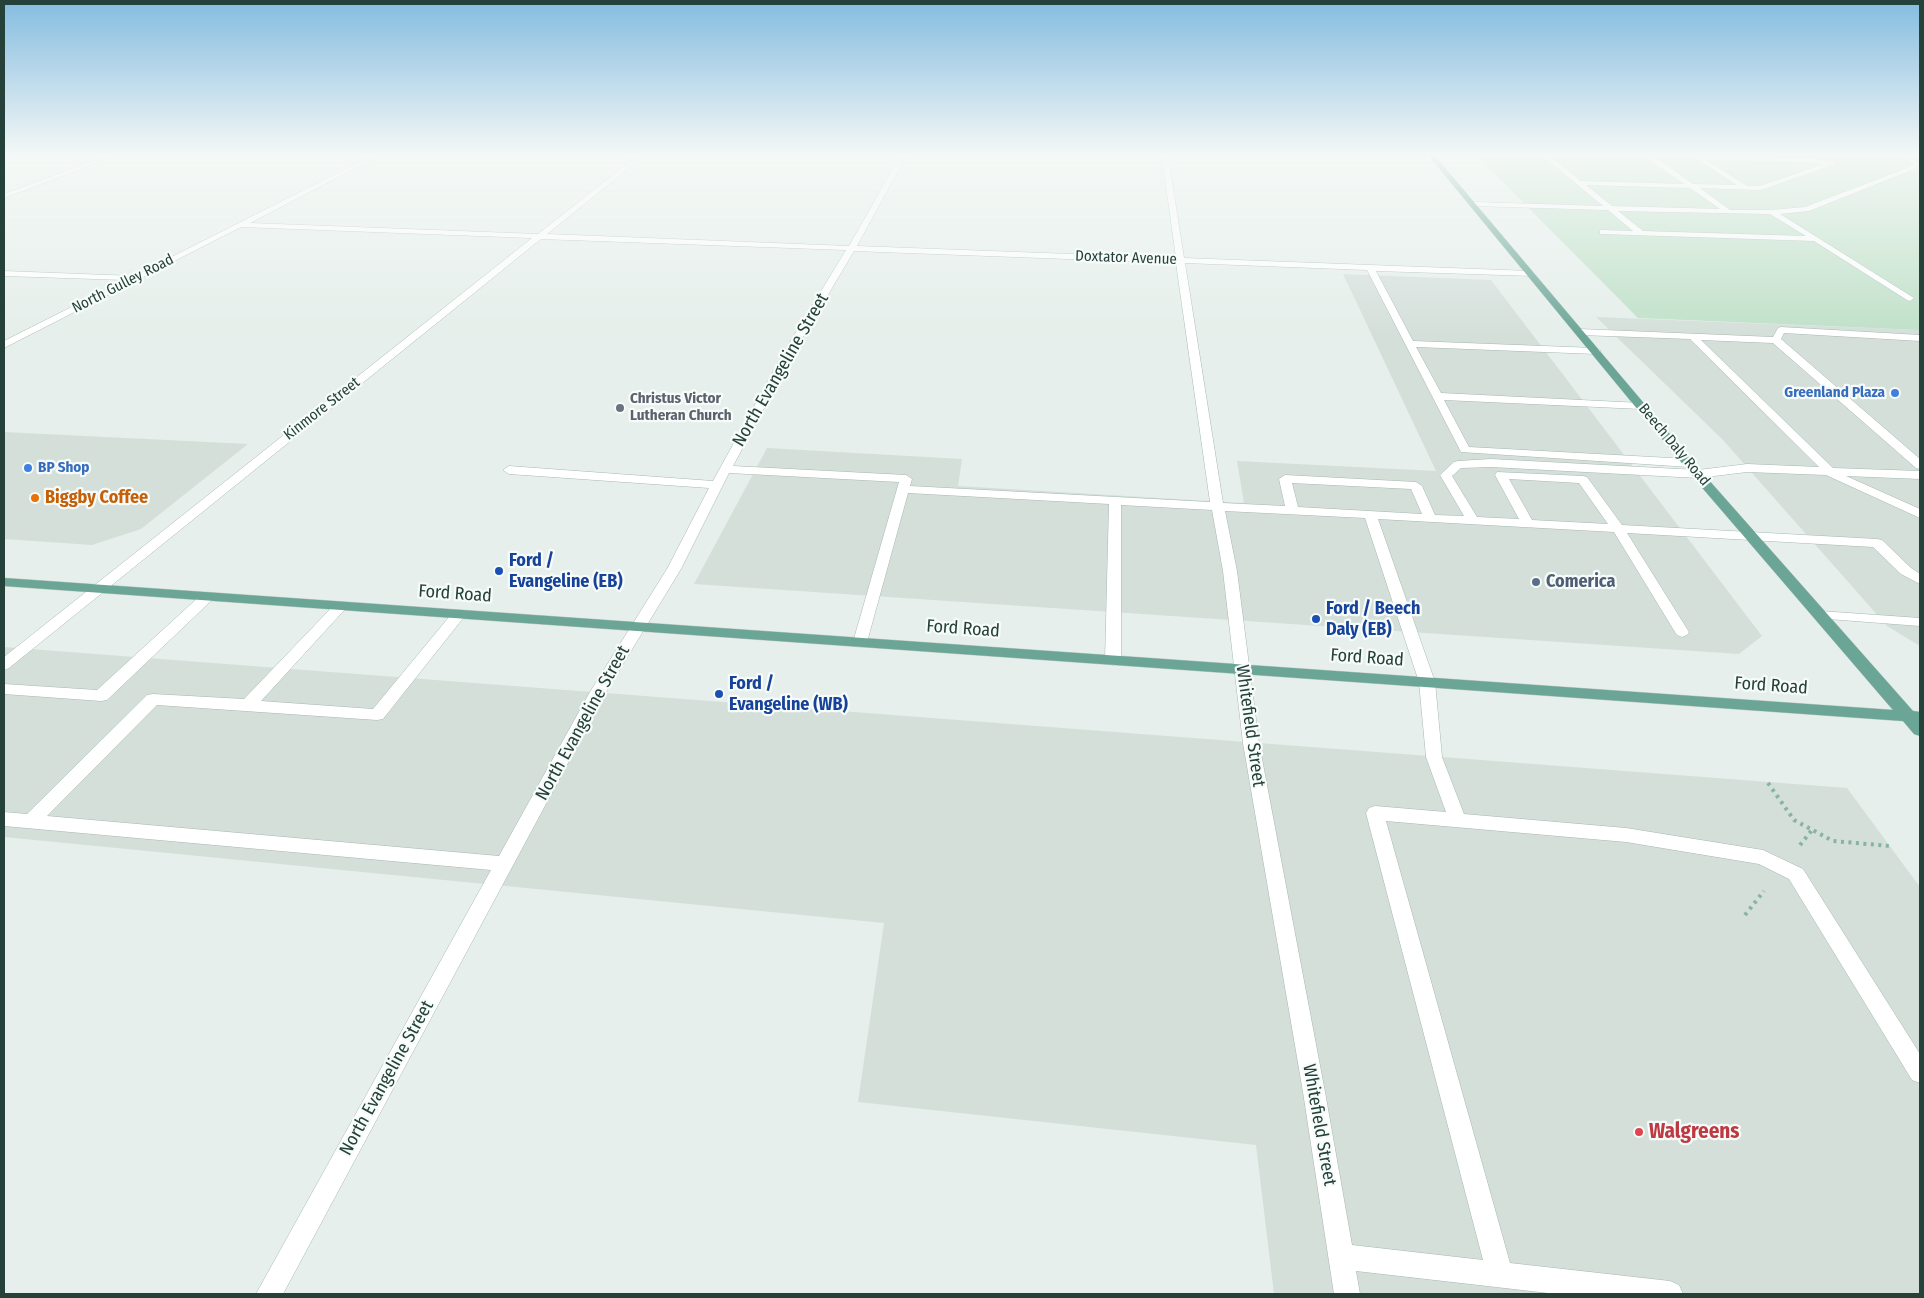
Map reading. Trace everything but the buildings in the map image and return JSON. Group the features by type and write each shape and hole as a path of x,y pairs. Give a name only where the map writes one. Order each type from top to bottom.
{"main road":[{"name":"Beech Daly Road","path":"1483,217 1751,536 1914,716 1920,730"},
{"name":"Ford Road","path":"4,582 1914,716"}],"street":[{"name":"North Gulley Road","path":"4,345 257,217"},
{"name":"Kinmore Street","path":"4,665 565,217"},
{"name":"North Evangeline Street","path":"269,1294 598,692 674,569 716,485 789,352 869,217"},
{"name":"Whitefield Street","path":"1174,217 1218,507 1230,571 1251,743 1314,1092 1347,1294"},
{"path":"1620,217 1641,233"},
{"path":"1780,217 1910,298"},
{"name":"Doxtator Avenue","path":"240,225 1531,274"},
{"path":"1603,232 1816,238"},
{"path":"1370,268 1465,450 1693,468"},
{"path":"4,273 134,278"},
{"path":"1776,340 1781,330 1920,338"},
{"path":"1580,332 1776,340 1920,465"},
{"path":"1693,337 1831,473 1920,514"},
{"path":"1409,344 1596,352"},
{"path":"1436,396 1641,406"},
{"path":"1473,521 1446,474 1458,465 1491,463 1618,470 1746,468 1831,473 1920,475"},
{"path":"725,469 906,479 860,642"},
{"path":"508,470 716,485"},
{"path":"1528,524 1501,475 1583,480 1618,529 1682,632"},
{"path":"1293,512 1285,479 1416,486 1431,518"},
{"path":"904,489 1877,543 1906,571 1920,580"},
{"path":"1113,660 1115,502"},
{"path":"1370,515 1427,682 1434,757 1458,821"},
{"path":"4,689 101,696 207,596"},
{"path":"248,705 341,606"},
{"path":"30,821 153,699 378,715 459,614"},
{"path":"1820,614 1920,622"},
{"path":"1500,1275 1375,814 1626,835 1763,857 1796,874 1920,1073"},
{"path":"4,819 504,864"},
{"path":"1341,1257 1670,1294"}],"path":[{"path":"1768,782 1794,820 1812,830 1833,841 1890,846"},
{"path":"1802,841 1812,830"},
{"path":"1745,915 1750,908"}],"shaded area":[{"path":"1343,274 1491,280 1762,636 1739,654 694,584 767,448 962,459 958,486 1244,503 1237,461 1436,471"},
{"path":"1596,317 1920,330 1920,646 1887,626 1723,440"},
{"path":"4,432 248,444 141,529 92,545 4,539"},
{"path":"4,647 1847,788 1920,887 1920,1294 1274,1294 1256,1145 858,1102 884,923 4,837"}],"green space":[{"path":"1537,217 1920,217 1920,330 1638,318"}],"place":[{"name":"Greenland Plaza","path":"1895,393"},
{"name":"Christus Victor Lutheran Church","path":"620,408"},
{"name":"BP Shop","path":"28,468"},
{"name":"Biggby Coffee","path":"35,498"},
{"name":"Ford / Evangeline (EB)","path":"499,571"},
{"name":"Comerica","path":"1536,582"},
{"name":"Ford / Beech Daly (EB)","path":"1316,619"},
{"name":"Ford / Evangeline (WB)","path":"719,694"},
{"name":"Walgreens","path":"1639,1132"}]}
